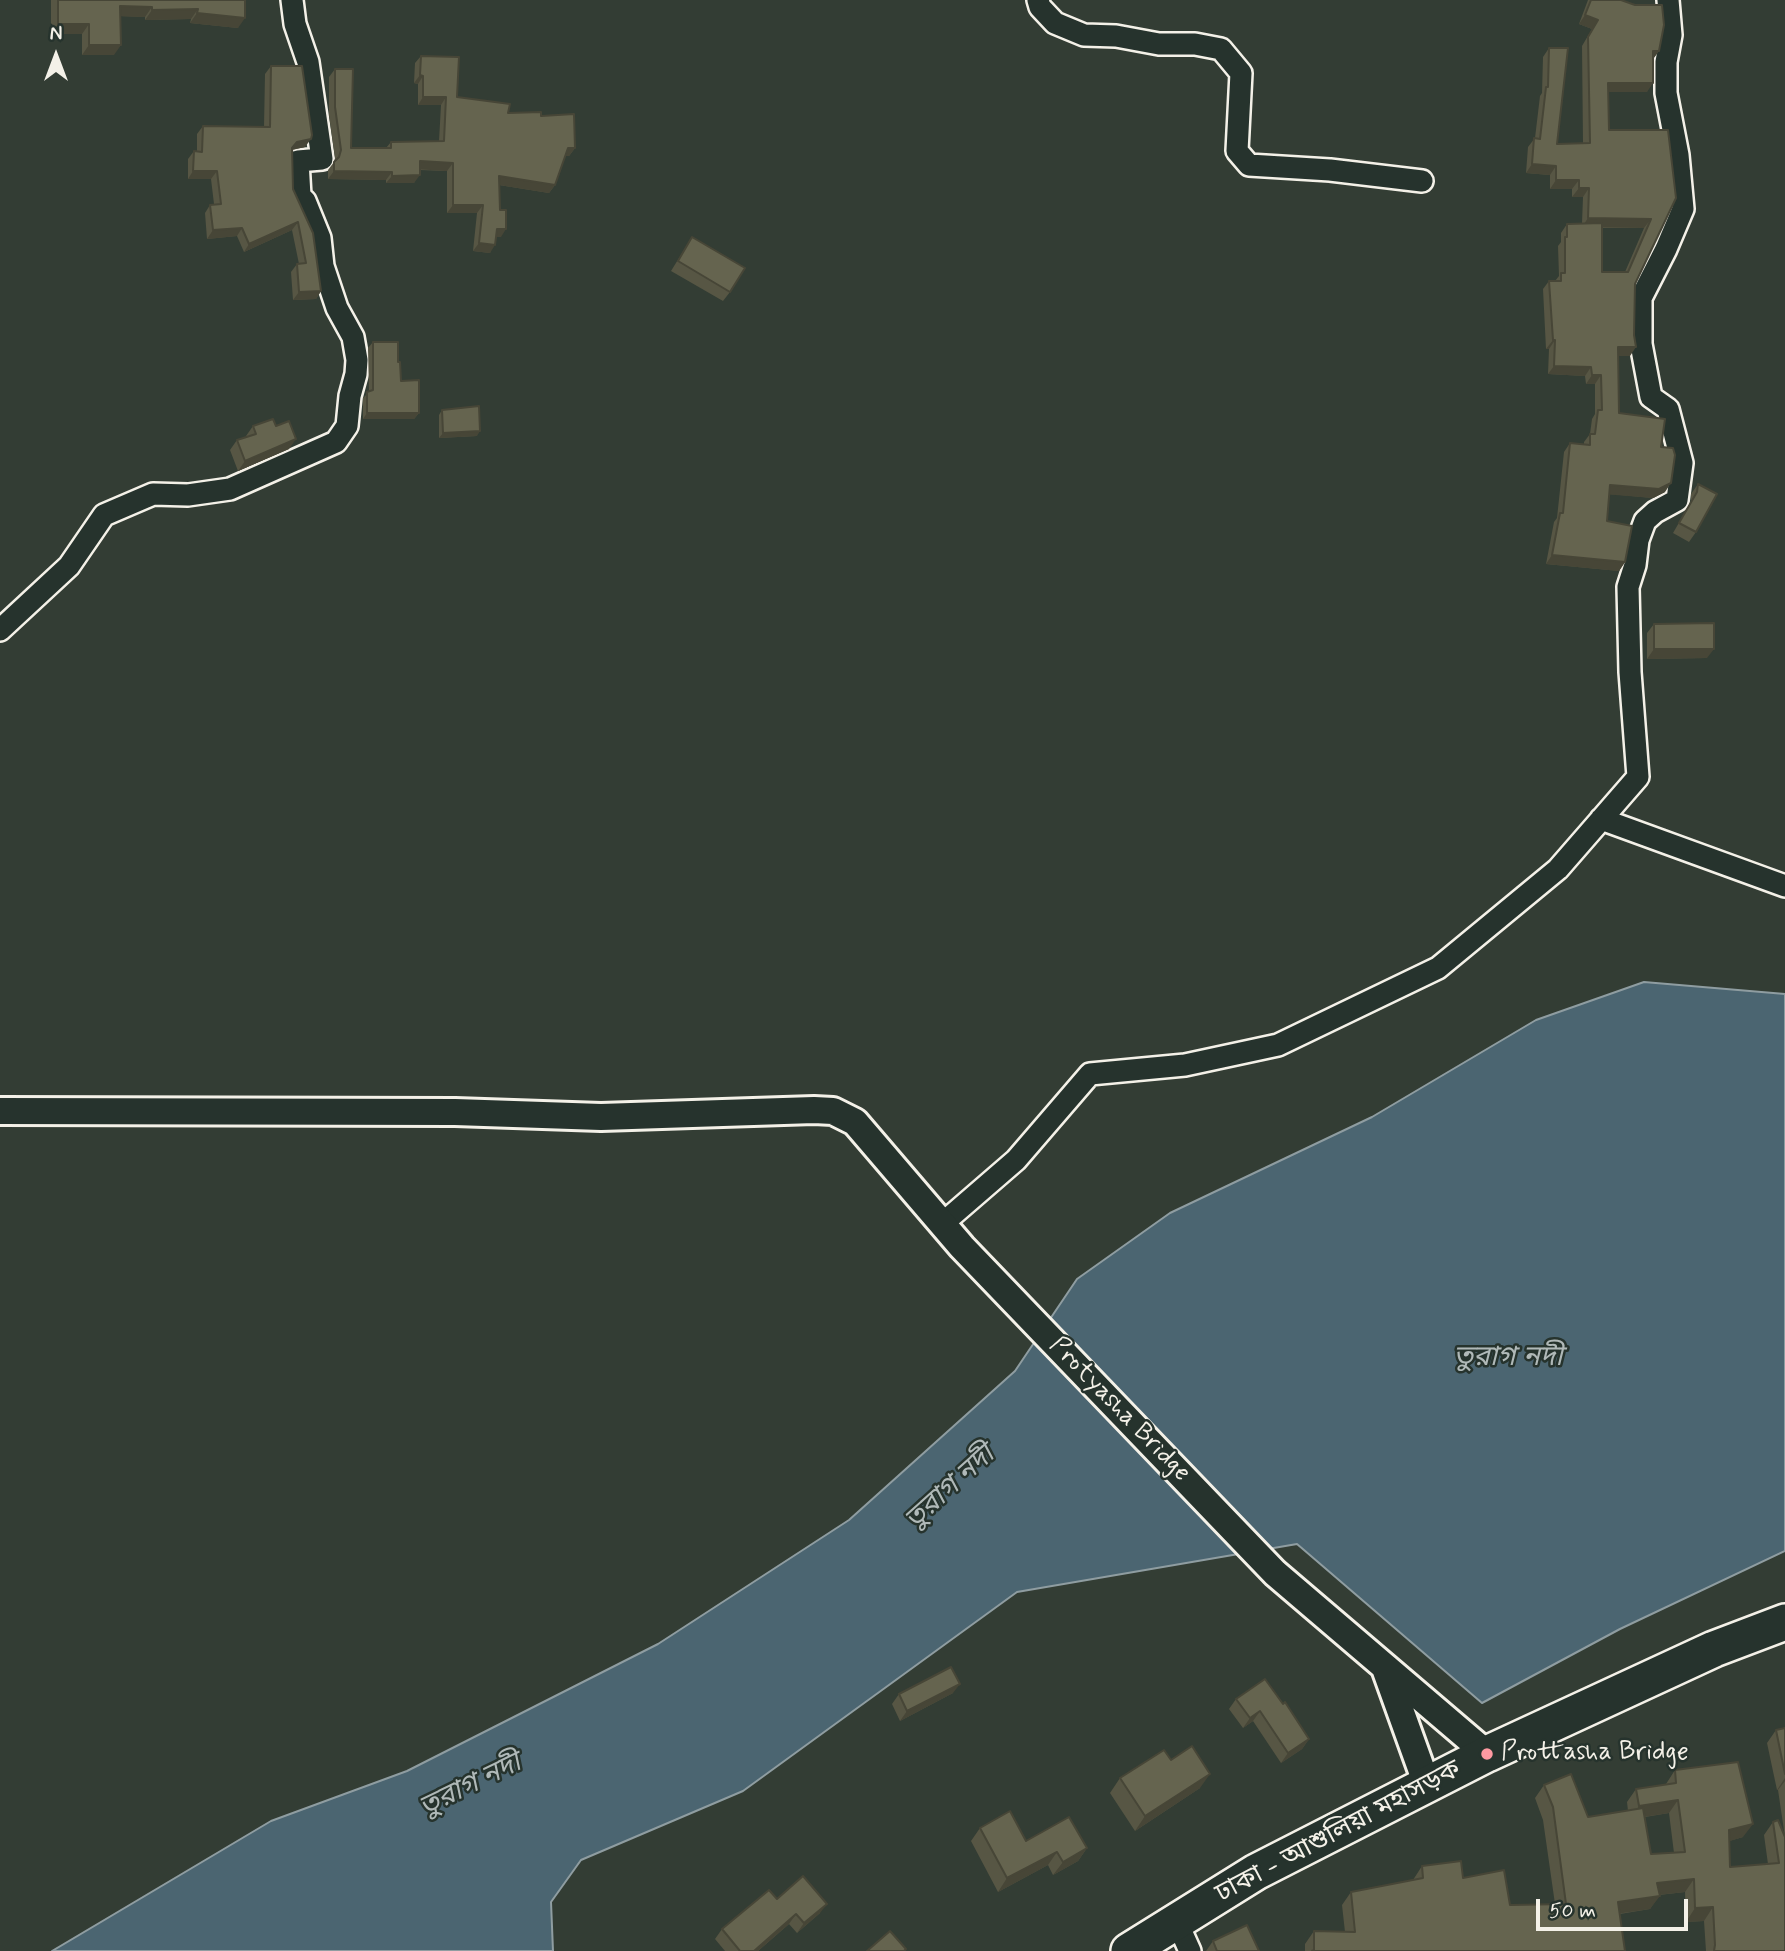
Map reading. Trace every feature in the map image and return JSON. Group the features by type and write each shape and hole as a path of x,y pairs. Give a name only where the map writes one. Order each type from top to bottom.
{"highway":[{"name":"ঢাকা - আশুলিয়া মহাসড়ক","path":"1129,1951 1184,1937 1256,1872 1487,1754 1714,1649 1785,1622"}],"street":[{"path":"0,630 69,566 104,515 153,495 188,495 230,489 336,442 347,426 349,396 357,360 353,337 337,308 323,266 320,238 305,201 300,196 298,161 322,159 308,62 295,24 292,0"},
{"path":"1038,0 1040,7 1055,23 1084,35 1116,36 1159,44 1195,44 1221,49 1241,73 1237,151 1249,164 1422,181"},
{"path":"942,1224 1016,1160 1090,1074 1185,1065 1278,1045 1438,968 1558,869 1638,777 1630,672 1628,587 1635,565 1638,540 1646,520 1678,500 1682,472 1668,409 1651,397 1643,363 1639,326 1640,298 1683,209 1678,155 1666,93 1666,62 1671,35 1668,0"},
{"path":"1601,819 1785,886"},
{"name":"Protyasha Bridge","path":"0,1111 455,1112 601,1117 833,1111 855,1122 962,1247 1275,1573 1487,1754"},
{"path":"1384,1667 1427,1785"}],"water":[{"name":"তুরাগ নদী","path":"1644,982 1785,994 1785,1551 1620,1629 1482,1703 1297,1544 1017,1592 743,1791 581,1860 551,1902 553,1951 52,1951 271,1821 407,1771 658,1644 849,1520 1015,1371 1077,1279 1170,1213 1372,1117 1536,1020"}],"building":[{"path":"58,0 245,0 245,18 197,13 198,9 152,10 152,7 120,6 121,45 89,45 89,24 58,24"},
{"path":"1591,0 1621,0 1635,5 1662,5 1664,25 1659,51 1653,51 1653,83 1608,83 1609,130 1668,130 1676,198 1635,284 1636,347 1618,347 1619,413 1665,419 1661,447 1673,448 1675,455 1671,483 1659,489 1610,485 1607,521 1632,526 1625,562 1552,555 1560,513 1563,513 1570,443 1590,445 1590,434 1595,434 1598,410 1602,410 1601,375 1592,375 1591,367 1554,366 1555,340 1549,281 1561,281 1561,273 1565,273 1567,224 1602,223 1602,272 1628,272 1651,219 1588,218 1589,188 1579,188 1579,180 1556,180 1556,166 1532,164 1534,138 1540,139 1548,87 1549,48 1568,48 1557,144 1590,143 1588,37 1598,20 1585,15"},
{"path":"421,56 459,57 457,97 510,104 508,113 541,112 541,116 574,114 575,148 568,148 555,185 499,176 500,210 506,210 506,229 497,229 495,245 479,243 483,205 453,205 453,163 420,161 420,175 392,176 392,172 334,171 334,162 341,150 335,107 335,69 353,69 351,148 391,148 391,142 444,141 446,97 423,97"},
{"path":"271,66 302,66 312,135 311,139 297,142 292,148 293,189 313,233 321,291 299,292 297,264 306,263 298,222 249,244 242,228 213,230 210,205 221,204 217,171 193,171 194,151 202,152 203,126 270,127"},
{"path":"692,237 745,268 730,292 678,261"},
{"path":"373,342 398,342 401,381 419,380 419,413 367,413 367,392 373,390"},
{"path":"479,406 480,431 443,433 442,410"},
{"path":"273,419 276,426 289,421 296,439 245,461 237,440 256,434 253,426"},
{"path":"1698,484 1717,494 1696,532 1679,523 1697,492"},
{"path":"1714,623 1714,649 1654,649 1654,624"},
{"path":"951,1667 960,1684 907,1711 899,1694"},
{"path":"1265,1679 1283,1704 1285,1702 1309,1739 1288,1753 1260,1711 1250,1718 1236,1699"},
{"path":"1785,1728 1785,1774 1776,1730"},
{"path":"1192,1746 1210,1774 1145,1816 1120,1778 1164,1750 1171,1760"},
{"path":"1738,1762 1753,1824 1729,1830 1730,1867 1779,1863 1773,1822 1778,1820 1785,1837 1785,1951 1714,1951 1713,1907 1695,1908 1694,1879 1657,1883 1660,1896 1618,1902 1625,1951 1312,1951 1314,1931 1355,1932 1351,1892 1423,1878 1422,1866 1461,1861 1463,1878 1504,1870 1510,1905 1566,1904 1553,1807 1544,1785 1571,1774 1588,1817 1643,1808 1651,1854 1685,1852 1678,1800 1639,1806 1636,1789 1676,1783 1675,1770"},
{"path":"1010,1811 1026,1841 1069,1817 1087,1848 1063,1862 1057,1852 1007,1878 980,1828"},
{"path":"803,1876 827,1904 804,1923 796,1914 754,1951 740,1951 722,1929 769,1890 777,1899"},
{"path":"1247,1925 1259,1951 1217,1951 1213,1941"},
{"path":"890,1931 906,1949 904,1951 867,1951"}],"place":[{"name":"Prottasha Bridge","path":"1487,1754"}]}
